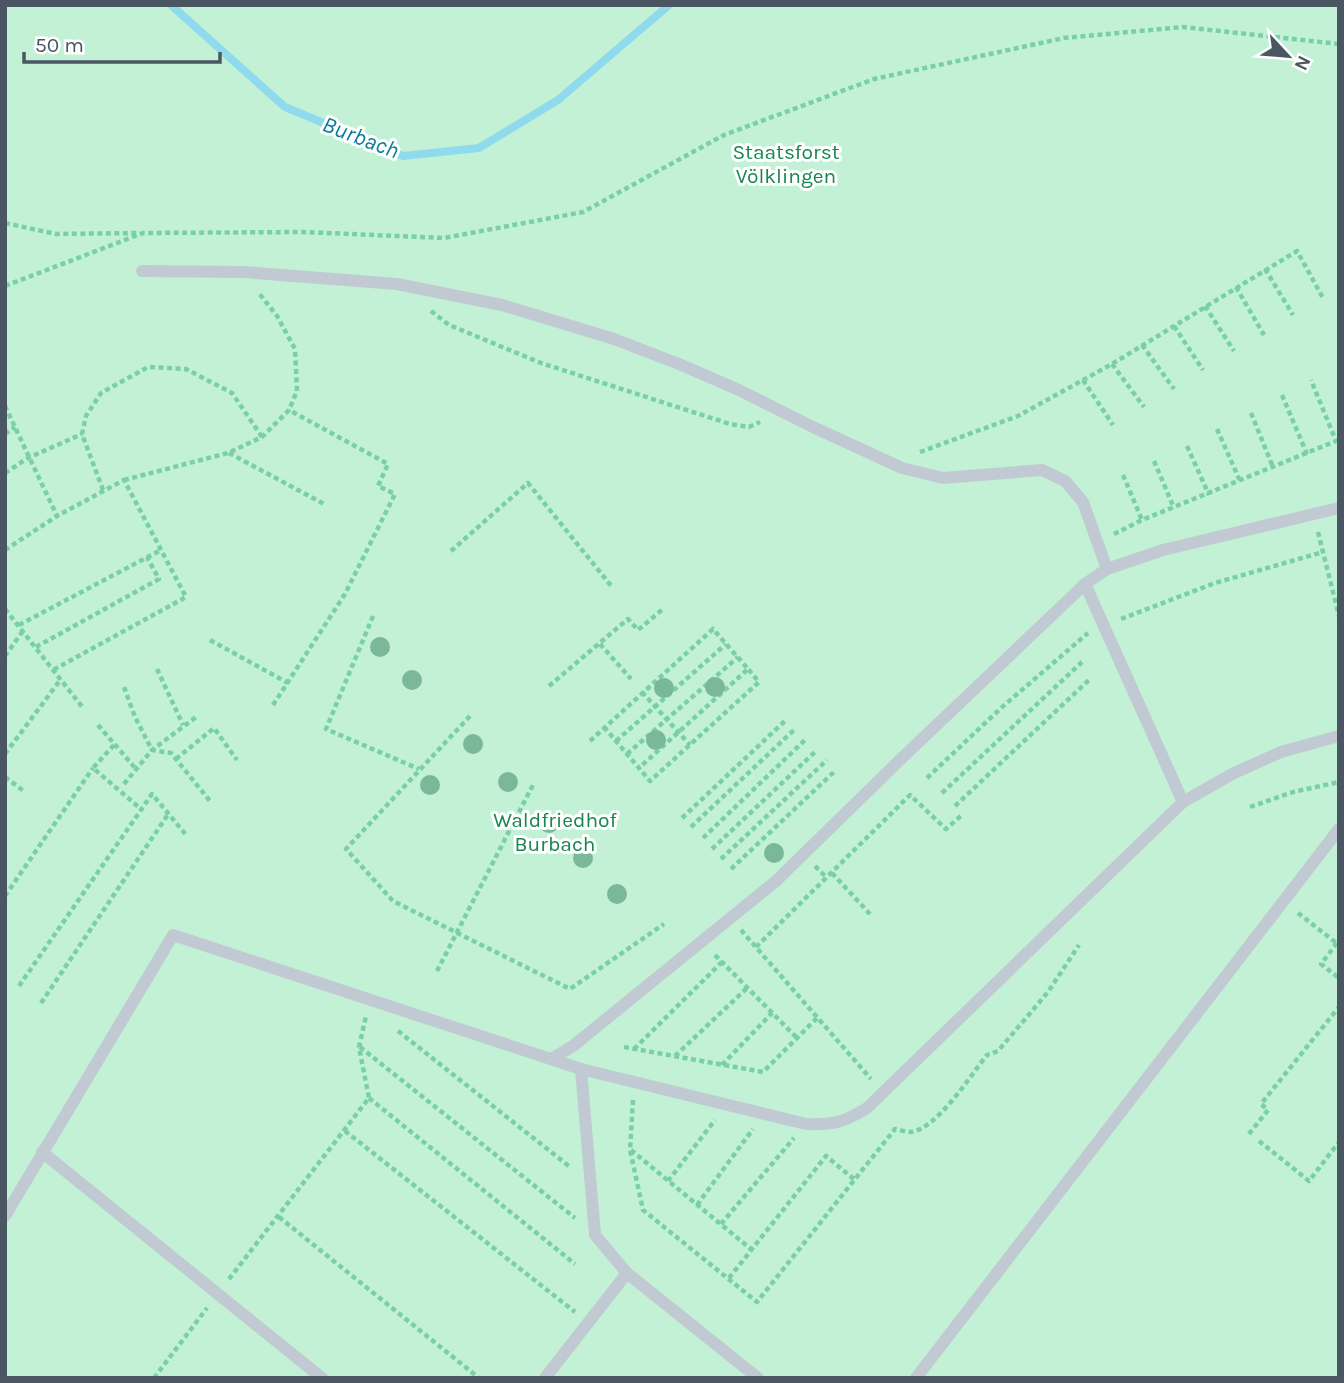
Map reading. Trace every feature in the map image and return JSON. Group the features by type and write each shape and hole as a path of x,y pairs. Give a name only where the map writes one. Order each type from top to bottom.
{"lane":[{"path":"142,271 243,272 397,284 502,306 614,339 679,364 902,468 943,478 1042,470 1065,481 1083,502 1107,569"},
{"path":"553,1058 573,1046 776,881 1085,584 1107,569 1174,547 1339,508"},
{"path":"1085,584 1182,802"},
{"path":"5,1216 173,935 582,1069 806,1124 829,1125 849,1119 867,1108 1182,802 1232,774 1281,752 1339,736"},
{"path":"916,1378 1339,829"},
{"path":"582,1069 596,1235 627,1273 758,1378"},
{"path":"41,1152 322,1378"},
{"path":"545,1378 627,1273"}],"path":[{"path":"5,223 57,234 303,232 443,239 583,212 724,135 874,79 1065,38 1183,27 1339,44"},
{"path":"5,286 143,233"},
{"path":"902,468 920,452 1018,416 1112,364 1297,251 1323,298"},
{"path":"1265,269 1293,315"},
{"path":"5,550 103,489 124,480 228,453 262,437 289,410 297,391 295,349 277,316 243,272"},
{"path":"1236,287 1264,334"},
{"path":"1205,306 1234,351"},
{"path":"428,309 449,324 541,363 730,425 749,426 785,413"},
{"path":"1174,326 1203,370"},
{"path":"1142,345 1174,389"},
{"path":"1112,364 1144,407"},
{"path":"103,489 82,434 86,416 101,393 148,367 186,369 232,393 262,437"},
{"path":"1083,380 1113,425"},
{"path":"1098,542 1142,520 1209,495 1336,441 1311,380"},
{"path":"1282,395 1307,454"},
{"path":"5,405 57,516"},
{"path":"273,705 345,594 395,494 378,486 388,464 289,410"},
{"path":"1251,413 1273,467"},
{"path":"5,434 15,427"},
{"path":"1217,429 1240,481"},
{"path":"5,472 28,458 82,434"},
{"path":"1187,446 1209,495"},
{"path":"228,453 326,505"},
{"path":"1154,461 1174,508"},
{"path":"1123,475 1142,520"},
{"path":"53,670 187,597 124,480"},
{"path":"451,551 528,483 611,587"},
{"path":"1314,514 1337,598 1339,616"},
{"path":"19,625 161,550"},
{"path":"1115,621 1215,583 1323,552"},
{"path":"36,648 159,579 147,557"},
{"path":"5,609 83,708"},
{"path":"549,686 628,619 638,630 663,609"},
{"path":"373,616 326,729 419,769"},
{"path":"927,778 1101,621"},
{"path":"590,741 604,727 642,691 713,629 760,682 650,781 604,727"},
{"path":"5,656 23,631"},
{"path":"210,640 288,683"},
{"path":"616,741 726,643"},
{"path":"600,645 631,679"},
{"path":"627,754 738,657"},
{"path":"942,793 1082,662"},
{"path":"639,768 747,668"},
{"path":"156,669 183,726"},
{"path":"5,754 61,679"},
{"path":"955,806 1090,679"},
{"path":"124,687 135,717 152,750"},
{"path":"642,691 690,745"},
{"path":"470,716 346,849 393,901 458,931 569,989 664,924"},
{"path":"124,784 152,750 196,717"},
{"path":"682,818 787,719"},
{"path":"99,725 136,769"},
{"path":"176,759 214,728 237,760"},
{"path":"691,827 796,728"},
{"path":"703,838 806,739"},
{"path":"5,896 93,768 114,745"},
{"path":"152,750 171,752 210,801"},
{"path":"712,849 817,750"},
{"path":"721,859 827,760"},
{"path":"93,768 142,809"},
{"path":"731,869 836,769"},
{"path":"5,777 25,792"},
{"path":"1250,807 1293,792 1339,782"},
{"path":"437,971 534,783"},
{"path":"19,986 152,794 187,836"},
{"path":"756,947 910,795 946,829 963,814"},
{"path":"41,1003 169,813"},
{"path":"815,866 827,878"},
{"path":"832,873 870,914"},
{"path":"1283,901 1338,944 1321,964 1339,978"},
{"path":"732,919 883,1093"},
{"path":"702,942 797,1038"},
{"path":"634,1082 630,1150 643,1210 758,1302 895,1129 911,1132 928,1125 942,1112 987,1055 998,1051 1048,992 1079,945"},
{"path":"634,1049 722,962"},
{"path":"675,1056 747,988"},
{"path":"369,998 359,1047 369,1098 575,1264"},
{"path":"1249,1133 1268,1110 1261,1104 1339,1007"},
{"path":"722,1065 772,1013"},
{"path":"624,1047 763,1072 817,1018"},
{"path":"389,1023 591,1184"},
{"path":"359,1047 579,1221"},
{"path":"154,1378 369,1098"},
{"path":"668,1181 715,1120 723,1103"},
{"path":"697,1205 755,1127 761,1112"},
{"path":"721,1224 806,1124"},
{"path":"345,1131 588,1322"},
{"path":"1259,1141 1309,1181 1339,1142"},
{"path":"630,1150 752,1250"},
{"path":"729,1278 826,1156 855,1180"},
{"path":"279,1217 479,1378"}],"green space":[{"name":"Waldfriedhof Burbach","path":"5,5 1339,5 1339,1378 5,1378"}],"waterway":[{"name":"Burbach","path":"171,5 285,107 403,156 479,148 558,100 669,5"}],"park label":[{"name":"Staatsforst Völklingen","path":"786,164"}]}
